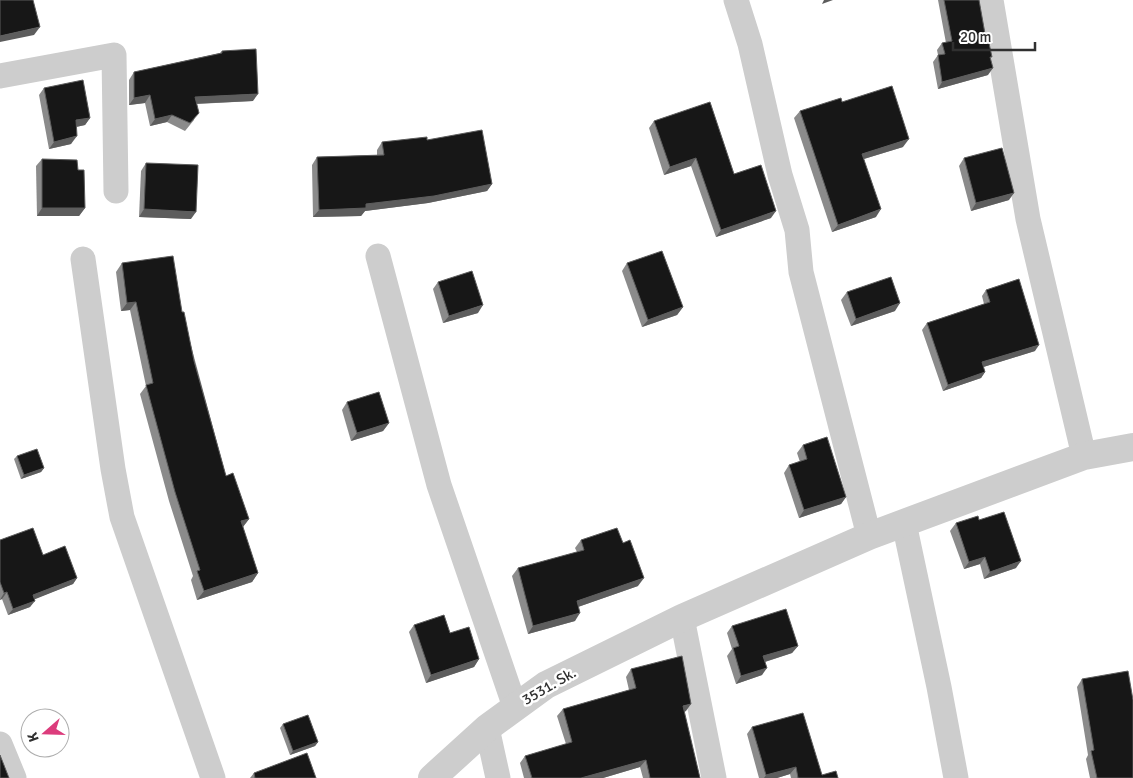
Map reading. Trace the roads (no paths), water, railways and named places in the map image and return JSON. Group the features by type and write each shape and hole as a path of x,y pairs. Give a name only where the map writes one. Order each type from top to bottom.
{"street":[{"path":"736,0 750,44 780,175 797,230 800,272 869,536"},
{"path":"991,0 1028,219 1084,456"},
{"path":"0,76 114,55 116,191"},
{"path":"378,256 439,485 514,707"},
{"path":"84,259 113,469 122,518 213,778"},
{"name":"3531. Sk.","path":"432,778 487,728 546,685 682,618 869,536 1084,456 1133,447"},
{"path":"904,523 939,687 956,778"},
{"path":"682,618 714,778"},
{"path":"487,728 498,778"},
{"path":"0,744 14,778"}]}
